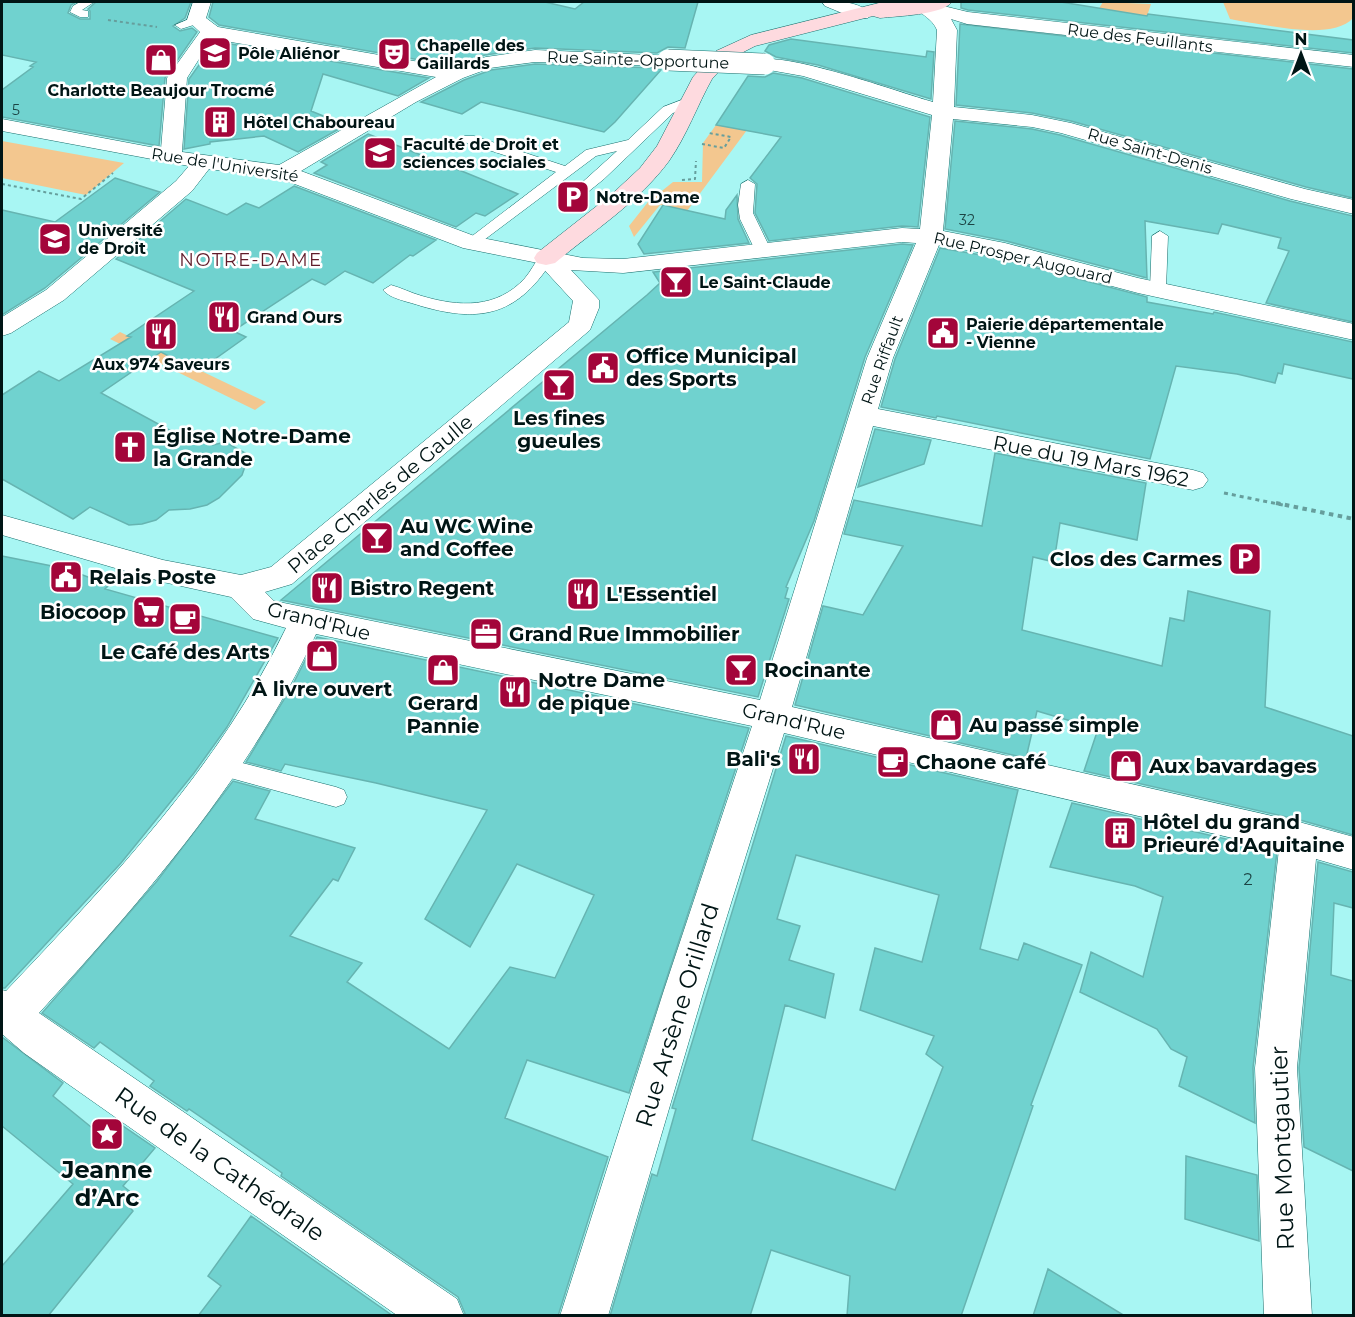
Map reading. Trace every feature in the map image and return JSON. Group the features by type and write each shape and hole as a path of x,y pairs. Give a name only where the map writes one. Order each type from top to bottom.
{"street":[{"path":"171,157 177,78 194,51 196,25 202,2"},
{"path":"831,2 861,14 935,4"},
{"path":"546,258 643,177 671,142 692,100 713,66 734,48 755,40 902,2"},
{"name":"Rue des Feuillants","path":"907,2 935,4 967,18 1353,61"},
{"name":"Rue Riffault","path":"772,716 880,358 931,236 943,112 947,30 935,4"},
{"path":"196,25 231,36 456,74"},
{"name":"Rue Sainte-Opportune","path":"283,172 409,98 456,74 486,63 535,56 765,64 806,71 943,112"},
{"name":"Rue Saint-Denis","path":"943,112 1032,121 1064,127 1299,194 1353,207"},
{"name":"Rue de l'Université","path":"2,125 171,157 283,172 471,243 546,258"},
{"path":"2,328 54,295 184,186 205,160"},
{"name":"Rue Prosper Augouard","path":"546,258 583,265 622,266 902,235 931,236 955,239 1158,289 1353,332"},
{"name":"Place Charles de Gaulle","path":"2,525 163,571 241,587 281,576 581,326 586,300 546,258"},
{"name":"Rue du 19 Mars 1962","path":"863,415 1193,480"},
{"name":"Grand'Rue","path":"241,587 264,611 772,716 1299,838 1353,854"},
{"path":"6,1012 99,920 146,861 181,823 223,767 290,654 306,620"},
{"name":"Rue Arsène Orillard","path":"584,1316 772,716"},
{"name":"Rue Montgautier","path":"1288,1316 1276,1068 1299,838"},
{"name":"Rue de la Cathédrale","path":"6,1012 39,1040 440,1316"}],"lane":[{"path":"84,14 76,12 77,8 88,2"},
{"path":"671,142 649,146 580,199 668,110 692,100"},
{"path":"469,140 567,171"},
{"path":"471,243 591,153 634,144"},
{"path":"748,184 743,205 745,216 763,250"},
{"path":"1158,289 1160,236"},
{"path":"391,290 419,302 450,309 482,310 504,302 521,292 539,273 546,258"},
{"path":"223,767 336,796"}],"path":[{"path":"84,14 167,29 194,51"},
{"path":"698,143 724,148 731,137 705,132"},
{"path":"2,184 81,200 139,151"},
{"name":"Rue du 19 Mars 1962","path":"1193,480 1219,492 1353,519"}],"shaded area":[{"path":"1103,2 1151,4 1147,16 1098,10"},
{"path":"1223,2 1353,2 1353,18 1344,25 1331,29 1283,28 1230,19"},
{"path":"716,125 747,130 687,211 660,205 634,237 629,226 648,202 673,182 702,182 703,143"},
{"path":"2,141 124,163 86,195 2,178"},
{"path":"120,332 266,402 255,410 110,339"}],"building":[{"path":"2,2 76,2 71,5 68,13 80,19 90,19 88,9 96,2 191,2 185,18 173,26 180,31 192,28 197,32 165,78 159,146 2,117 2,90 33,67 30,66 36,62 2,55"},
{"path":"213,2 545,2 575,9 584,2 698,2 685,48 668,47 657,53 535,48 485,55 454,66 219,25 209,17"},
{"path":"961,2 1061,2 1147,16 1148,14 1353,40 1353,53 968,10 961,8"},
{"path":"960,24 1353,69 1353,198 1071,121 1032,113 956,105"},
{"path":"791,39 926,57 927,51 934,52 931,99 818,65 776,57 765,51 769,45"},
{"path":"216,41 429,78 398,96 323,74 311,111 346,125 298,152 264,136 210,142 210,144 184,149 189,79"},
{"path":"535,64 658,68 661,70 604,132 481,102 462,114 421,102 464,80 491,70"},
{"path":"773,73 802,78 930,117 918,227 902,226 769,241 755,213 757,184 750,178 781,137 716,125 748,76 765,77"},
{"path":"955,121 1032,129 1060,135 1290,201 1353,216 1353,322 1266,303 1289,251 1278,248 1281,238 1222,224 1218,234 1145,221 1147,278 1006,241 945,229"},
{"name":"Faculté de Droit et sciences sociales","path":"368,134 518,194 485,216 476,213 456,227 314,173 327,165 321,162"},
{"name":"Université de Droit","path":"115,178 160,192 45,288 2,315 2,210 55,222"},
{"path":"294,186 436,240 413,256 410,255 373,283 345,271 325,285 312,279 233,331 246,337 198,371 161,352 101,393 184,438 190,433 213,445 225,442 249,455 242,475 219,498 207,505 169,510 156,520 129,525 90,507 73,519 2,479 2,395 39,371 59,381 131,337 127,336 194,291 116,259 186,199 227,215 246,203 259,208"},
{"path":"737,195 738,219 749,243 644,254 638,244 663,205 725,219 726,210"},
{"path":"902,244 913,245 865,357 814,521 786,587 788,588 785,598 789,599 758,697 281,600 647,295 660,283 653,272"},
{"path":"940,248 999,258 1147,297 1147,302 1213,314 1214,312 1353,342 1353,379 1284,364 1282,374 1278,373 1275,383 1237,374 1176,366 1150,459 881,407 895,359"},
{"path":"875,429 931,440 924,464 858,487"},
{"path":"995,453 1146,483 1137,540 1060,523 1054,562 1033,557 1022,630 1162,666 1170,618 1184,621 1188,591 1270,611 1265,707 1353,736 1353,835 1300,820 1084,771 1098,729 1037,711 1026,758 795,705 823,606 863,615 903,546 844,534 854,500 982,526"},
{"path":"2,556 67,569 109,585 105,589 278,638 227,727 194,773 121,863 5,988 2,988"},
{"path":"317,637 749,728 629,1093 527,1060 505,1118 608,1157 558,1316 466,1316 458,1297 281,1176 282,1173 189,1109 187,1111 150,1086 154,1081 100,1042 94,1048 42,1013 157,881 233,781 270,791 255,819 355,848 338,881 333,879 290,936 362,963 347,982 449,1049 510,967 555,978 594,895 517,864 470,947 425,919 487,810 285,764 281,771 246,762 291,688"},
{"path":"786,736 1018,790 980,949 1018,960 1024,943 1082,965 1031,1105 1033,1106 961,1316 847,1316 850,1276 771,1250 750,1316 610,1316 652,1174 657,1176 676,1109 672,1108","holes":["796,855 939,895 922,962 875,948 860,1010 934,1036 926,1054 943,1067 895,1190 752,1140 785,1005 825,1018 834,974 789,960 800,926 777,919"]},
{"path":"1072,803 1277,851 1253,1068 1255,1123 1179,1086 1187,1057 1171,1049 1157,1029 1080,992 1091,952 1143,977 1163,897 1135,886 1050,867"},
{"path":"1318,862 1353,872 1353,908 1334,903 1331,975 1353,981 1353,1171 1304,1147 1299,1068"},
{"path":"2,1037 63,1083 53,1096 107,1140 120,1124 155,1148 123,1186 133,1194 126,1203 133,1211 48,1316 2,1316 2,1266 73,1184 2,1126"},
{"path":"1186,1156 1257,1175 1259,1241 1185,1219"},
{"path":"251,1216 393,1316 198,1316 221,1286 208,1276"},
{"path":"1048,1269 1125,1316 1033,1316"}],"place":[{"name":"Pôle Aliénor","path":"215,53"},
{"name":"Chapelle des Gaillards","path":"394,54"},
{"name":"Charlotte Beaujour Trocmé","path":"161,60"},
{"name":"Hôtel Chaboureau","path":"220,122"},
{"name":"Faculté de Droit et sciences sociales","path":"380,153"},
{"name":"Notre-Dame","path":"573,197"},
{"name":"Université de Droit","path":"55,239"},
{"name":"Le Saint-Claude","path":"676,282"},
{"name":"Grand Ours","path":"224,317"},
{"name":"Paierie départementale - Vienne","path":"943,333"},
{"name":"Aux 974 Saveurs","path":"161,334"},
{"name":"Office Municipal des Sports","path":"603,368"},
{"name":"Les fines gueules","path":"559,385"},
{"name":"Église Notre-Dame la Grande","path":"130,447"},
{"name":"Au WC Wine and Coffee","path":"377,538"},
{"name":"Clos des Carmes","path":"1245,559"},
{"name":"Relais Poste","path":"66,577"},
{"name":"Bistro Regent","path":"327,588"},
{"name":"L'Essentiel","path":"583,594"},
{"name":"Biocoop","path":"149,612"},
{"name":"Le Café des Arts","path":"185,619"},
{"name":"Grand Rue Immobilier","path":"486,634"},
{"name":"À livre ouvert","path":"322,656"},
{"name":"Gerard Pannie","path":"443,670"},
{"name":"Rocinante","path":"741,670"},
{"name":"Notre Dame de pique","path":"515,692"},
{"name":"Au passé simple","path":"946,725"},
{"name":"Bali's","path":"804,759"},
{"name":"Chaone café","path":"893,762"},
{"name":"Aux bavardages","path":"1126,766"},
{"name":"Hôtel du grand Prieuré d'Aquitaine","path":"1120,833"},
{"name":"Jeanne d’Arc","path":"107,1134"}],"district":[{"name":"NOTRE-DAME","path":"251,260"}]}
